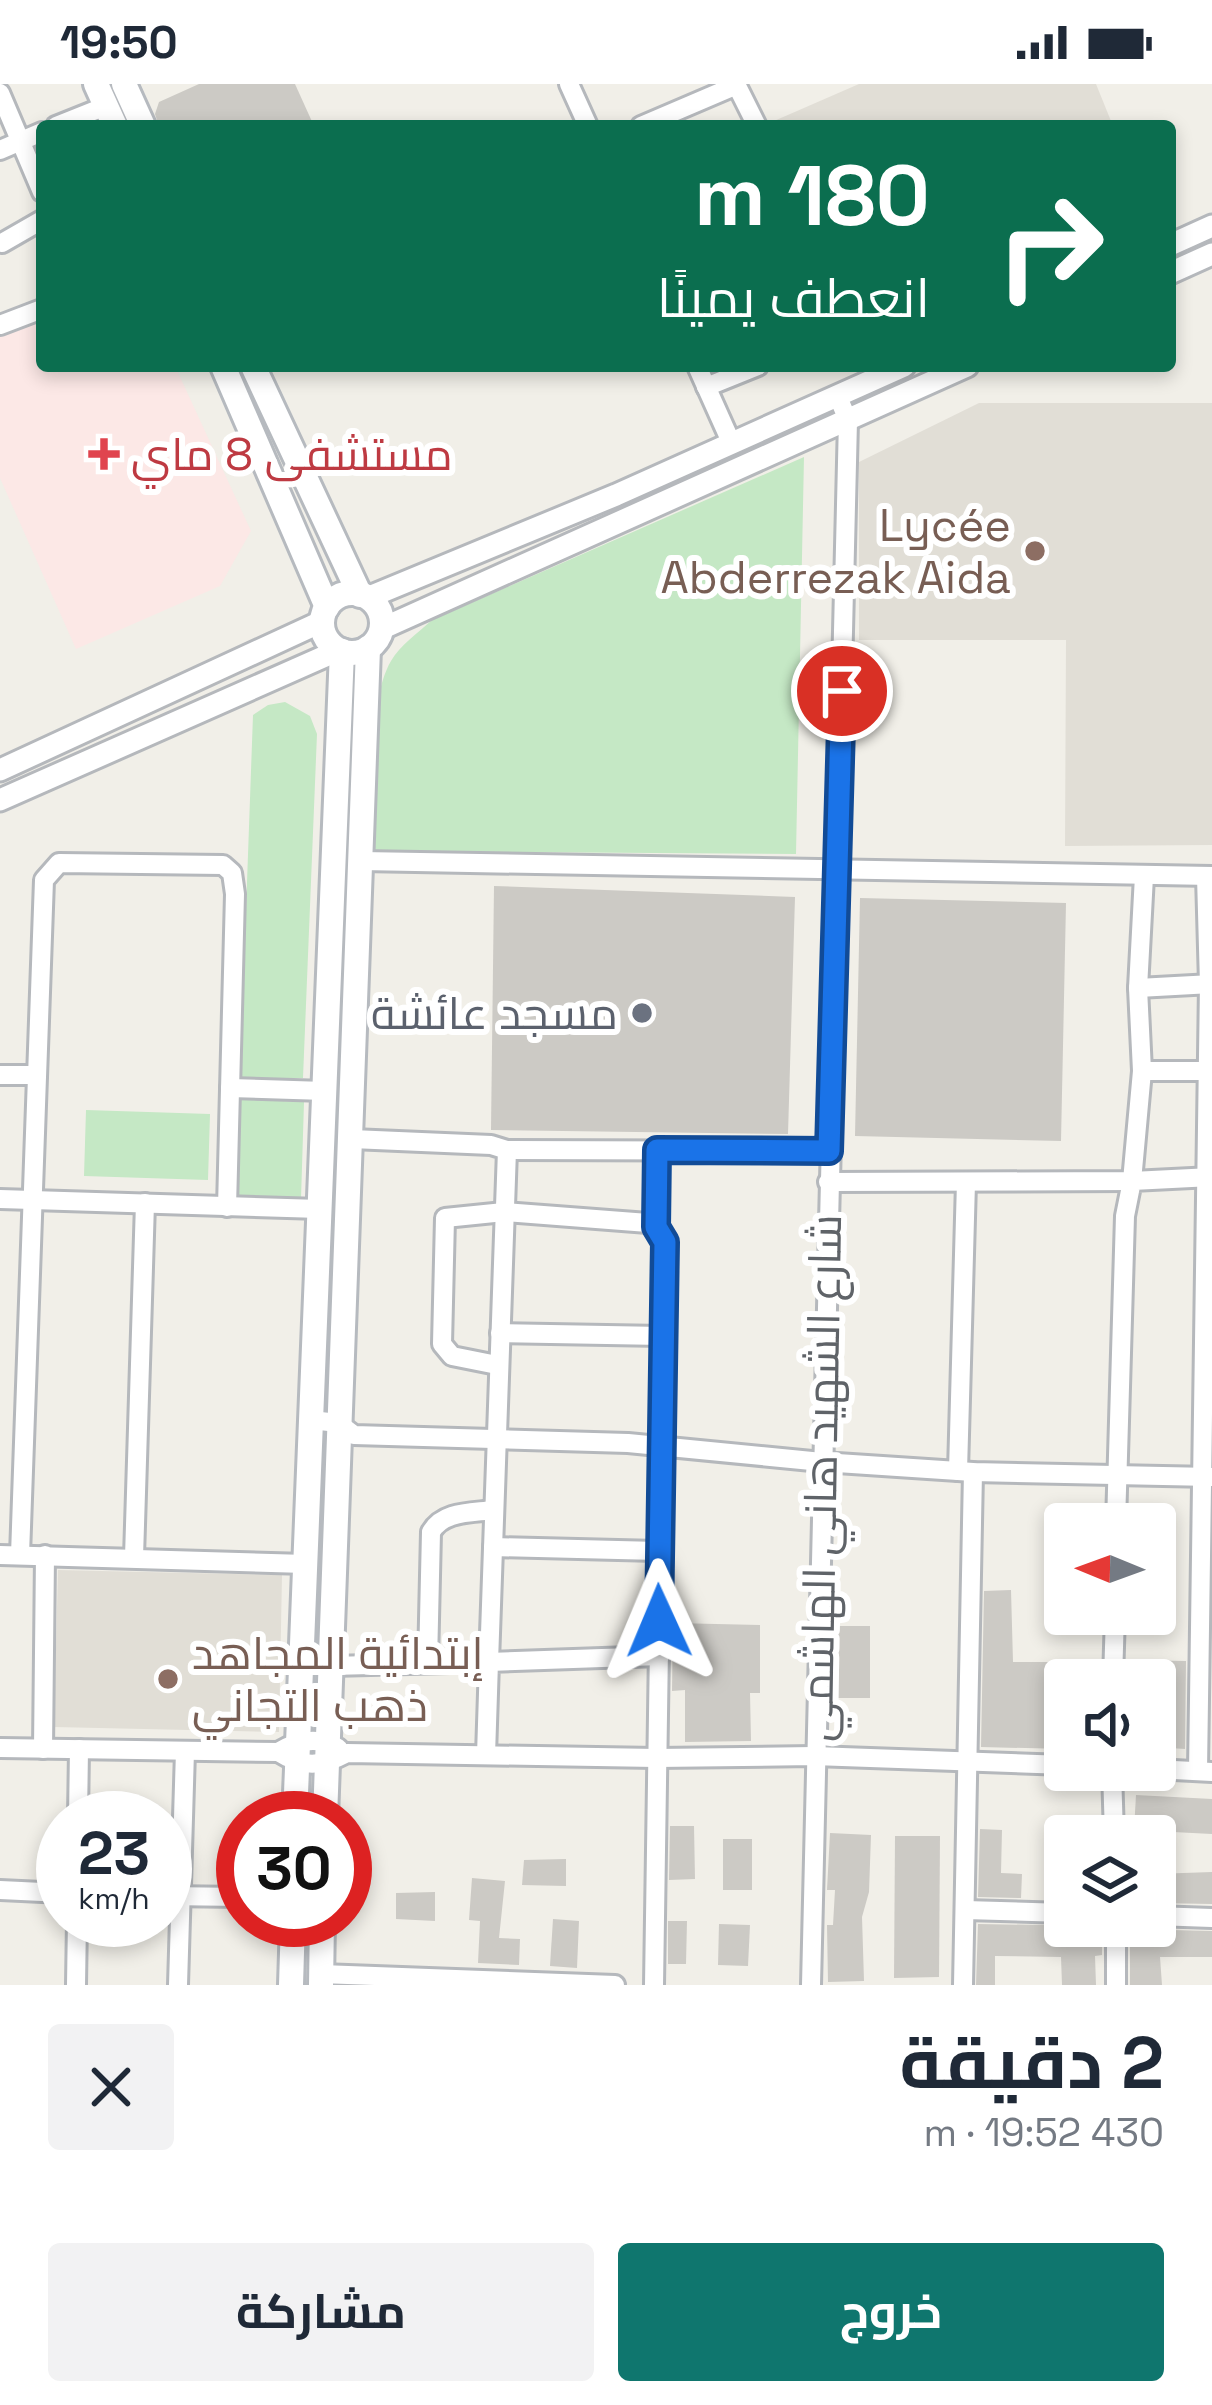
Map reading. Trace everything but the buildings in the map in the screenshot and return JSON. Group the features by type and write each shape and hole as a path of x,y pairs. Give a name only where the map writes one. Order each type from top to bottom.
{"main road":[{"path":"124,84 140,120"},
{"path":"225,372 325,614 326,638 341,651 356,653 375,639"},
{"path":"256,372 363,596 379,611 362,861 331,1666 334,1753 329,1791"},
{"path":"325,614 341,596 363,596"},
{"path":"293,1791 291,1752 306,1564 341,651"},
{"path":"291,1985 292,1947"},
{"path":"321,1980 322,1947"}],"street":[{"path":"569,84 585,120"},
{"path":"655,120 737,85 754,120"},
{"path":"0,93 36,178"},
{"path":"66,120 104,97"},
{"path":"0,150 36,134"},
{"path":"2,243 36,223"},
{"path":"1176,242 1212,226"},
{"path":"1176,270 1212,254"},
{"path":"0,325 36,311"},
{"path":"700,372 731,442"},
{"path":"706,387 743,372"},
{"path":"375,639 954,372"},
{"path":"363,596 616,495 838,397 872,373 887,403"},
{"name":"شارع الشهيد هاني الهاشمي","path":"811,1985 848,420 838,397"},
{"path":"0,770 325,614"},
{"path":"0,800 341,651"},
{"path":"226,1207 232,873 223,865 68,861 51,869 44,880 34,1200 10,1555 306,1564"},
{"path":"362,861 1209,876 1205,1771"},
{"path":"1116,1503 1125,1216 1142,1072 1138,988 1144,876"},
{"path":"1138,988 1210,984"},
{"path":"1142,1072 1209,1071"},
{"path":"0,1076 37,1075"},
{"path":"230,1088 325,1091"},
{"path":"352,1139 490,1145 507,1150 829,1151"},
{"path":"486,1755 507,1150"},
{"path":"654,1985 665,1242 656,1227 657,1150"},
{"path":"828,1182 1208,1178"},
{"path":"963,1985 966,1182"},
{"path":"0,1199 320,1209"},
{"path":"134,1557 145,1203"},
{"path":"497,1365 452,1356 442,1345 443,1225 453,1215 504,1212 656,1227"},
{"path":"500,1333 664,1336"},
{"path":"311,1432 662,1445 966,1471 1208,1477"},
{"path":"428,1663 430,1532 441,1520 494,1510"},
{"path":"493,1547 658,1551"},
{"path":"44,1749 45,1556"},
{"path":"331,1666 660,1656"},
{"path":"0,1748 814,1756 1044,1764"},
{"path":"78,1791 79,1749"},
{"path":"182,1791 185,1750"},
{"path":"0,1890 36,1892"},
{"path":"965,1910 1044,1912"},
{"path":"1176,1917 1212,1918"},
{"path":"76,1985 77,1947"},
{"path":"176,1947 178,1985"},
{"path":"1116,1947 1116,1985"},
{"path":"321,1980 615,1985"}],"shaded area":[{"path":"859,84 1096,84 1111,120 776,120"},
{"path":"36,319 36,372 178,372 251,531 220,586 76,649 0,478 0,333"},
{"name":"Lycée Abderrezak Aida","path":"979,403 1212,403 1212,845 1065,846 1066,640 859,640 859,462"},
{"name":"إبتدائية المجاهد ذهب التجاني","path":"58,1570 282,1575 279,1732 54,1727"}],"green space":[{"path":"804,457 796,854 370,851 378,701 391,661 410,639 432,620"},
{"path":"285,702 310,716 317,734 303,1078 240,1078 253,715 268,705"},
{"path":"240,1099 304,1102 301,1199 236,1198"},
{"path":"86,1110 210,1114 208,1180 84,1176"}],"place":[{"name":"مستشفى 8 ماي","path":"104,454"},
{"name":"Lycée Abderrezak Aida","path":"1035,551"},
{"name":"مسجد عائشة","path":"642,1013"},
{"name":"إبتدائية المجاهد ذهب التجاني","path":"168,1679"}],"route":[{"path":"659,1621 665,1242 656,1227 657,1150 829,1151 842,691"}]}
